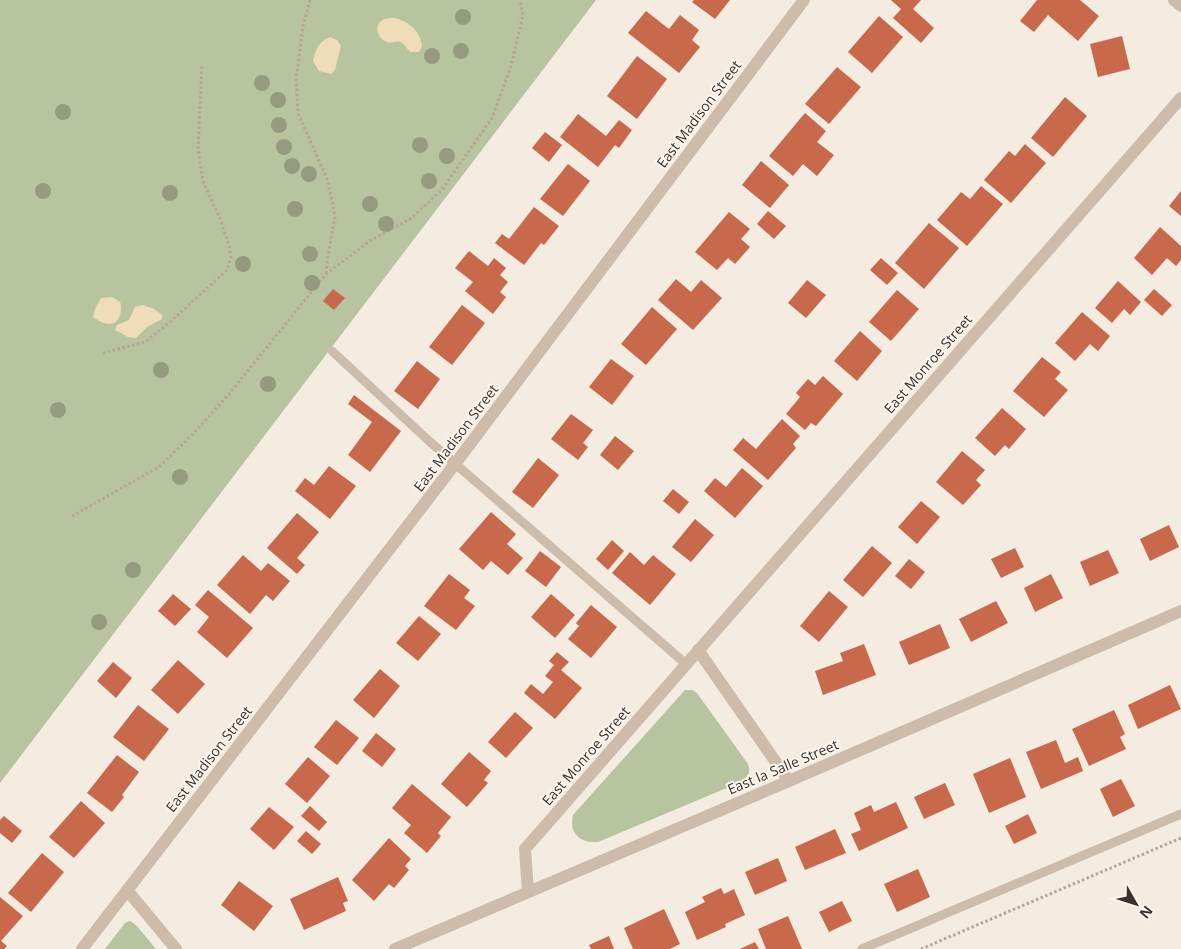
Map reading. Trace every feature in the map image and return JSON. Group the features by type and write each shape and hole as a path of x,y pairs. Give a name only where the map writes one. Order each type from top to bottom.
{"street":[{"name":"East Madison Street","path":"82,949 456,464 804,0"},
{"path":"1174,0 1181,6"},
{"name":"East Monroe Street","path":"528,892 525,848 1181,98"},
{"name":"East la Salle Street","path":"395,949 1181,611"},
{"path":"698,650 789,781"},
{"path":"127,890 176,949"}],"lane":[{"path":"332,351 456,464 686,664"},
{"path":"862,949 1181,814"}],"path":[{"path":"310,0 303,26 296,79 298,113 328,181 335,217 326,274"},
{"path":"72,516 159,467 191,436 229,394 326,274 371,240 410,219 441,191 492,118 511,66 523,15 520,0"},
{"path":"103,353 145,342 227,270 231,257 229,246 221,221 204,181 198,149 202,65"},
{"path":"921,949 1181,838"}],"green space":[{"path":"0,0 596,0 0,783"},
{"path":"685,690 692,690 697,693 748,764 749,772 747,776 741,782 598,842 581,839 574,832 573,815"},
{"path":"130,921 136,925 156,949 105,949 125,923"}],"sand":[{"path":"395,18 409,24 419,35 422,46 419,52 410,52 400,42 387,42 380,36 377,28 380,22 385,19"},
{"path":"330,37 337,40 341,46 335,70 331,74 319,71 313,61 318,46"},
{"path":"112,297 120,302 121,305 120,316 116,322 107,324 93,317 101,298"},
{"path":"143,305 154,309 162,315 162,319 147,327 136,338 128,337 115,330 117,325 129,320 135,307"}],"building":[{"path":"694,0 730,0 715,19 692,2"},
{"path":"891,0 921,0 913,9 934,28 921,43 893,18 901,9"},
{"path":"1037,0 1080,0 1099,16 1078,41 1048,15 1034,32 1020,21"},
{"path":"646,11 669,29 680,15 699,30 692,40 700,47 679,73 628,33"},
{"path":"879,16 903,37 872,73 848,52"},
{"path":"1122,36 1130,69 1098,77 1090,44"},
{"path":"637,56 667,79 637,119 607,96"},
{"path":"837,67 861,87 829,124 805,104"},
{"path":"1065,97 1087,116 1053,157 1031,138"},
{"path":"805,113 826,131 817,142 834,155 817,176 803,164 793,176 769,156"},
{"path":"578,114 606,136 619,120 632,130 619,148 615,145 598,167 560,137"},
{"path":"545,132 562,145 549,162 532,148"},
{"path":"1025,144 1046,163 1011,203 984,180 1009,151 1015,156"},
{"path":"761,161 789,185 770,208 742,185"},
{"path":"568,164 590,181 563,216 540,199"},
{"path":"981,186 1003,204 967,246 937,220 961,192 970,199"},
{"path":"1181,191 1181,216 1169,206"},
{"path":"534,207 559,226 544,245 541,243 524,265 495,243 502,234 509,239"},
{"path":"768,211 786,226 774,239 757,224"},
{"path":"729,212 750,229 741,239 750,247 735,264 728,258 717,270 695,252"},
{"path":"929,223 959,248 924,289 895,263"},
{"path":"1160,227 1181,246 1181,260 1176,266 1167,258 1152,275 1134,258"},
{"path":"469,251 488,266 494,258 506,268 500,275 508,282 500,292 506,297 493,314 465,291 473,282 455,268"},
{"path":"881,258 898,273 887,285 870,270"},
{"path":"676,279 691,292 701,280 722,298 693,330 658,300"},
{"path":"807,280 826,295 806,318 788,303"},
{"path":"1118,281 1141,302 1130,315 1124,309 1112,323 1095,308"},
{"path":"333,289 345,298 334,310 323,301"},
{"path":"1154,289 1172,305 1162,316 1144,300"},
{"path":"897,290 919,309 891,341 869,322"},
{"path":"462,305 485,323 452,365 429,347"},
{"path":"652,307 677,329 646,365 621,344"},
{"path":"1082,312 1110,336 1098,351 1090,344 1075,361 1055,343"},
{"path":"860,331 882,351 857,381 834,361"},
{"path":"1042,357 1061,372 1055,379 1068,390 1044,417 1013,391"},
{"path":"611,359 634,376 612,405 589,387"},
{"path":"417,361 440,379 418,409 394,391"},
{"path":"823,376 843,394 816,426 811,423 805,430 786,414 800,397 796,393 808,379 815,385"},
{"path":"354,395 401,431 370,472 348,455 372,422 348,404"},
{"path":"1002,408 1026,429 1009,449 1005,445 995,456 975,438"},
{"path":"571,414 593,430 583,443 588,447 578,460 551,439"},
{"path":"782,419 800,436 793,444 796,448 768,480 733,450 743,438 756,449"},
{"path":"615,436 634,451 618,470 600,455"},
{"path":"962,451 985,470 976,480 981,485 963,505 936,482"},
{"path":"538,458 559,475 533,508 512,492"},
{"path":"329,466 356,486 330,519 295,491 305,478 314,485"},
{"path":"742,468 763,486 735,518 704,491 715,478 726,487"},
{"path":"673,489 689,502 679,514 663,501"},
{"path":"921,501 940,517 917,544 898,527"},
{"path":"491,512 516,534 507,544 523,558 508,575 491,561 483,570 459,549"},
{"path":"297,513 319,532 297,558 305,565 297,574 267,548"},
{"path":"695,519 714,535 691,562 672,547"},
{"path":"1169,525 1179,547 1150,561 1140,539"},
{"path":"612,540 624,551 608,570 596,559"},
{"path":"872,546 892,563 863,597 843,580"},
{"path":"1015,548 1024,567 1001,578 991,559"},
{"path":"1108,550 1119,573 1090,586 1080,562"},
{"path":"540,551 561,567 546,587 525,571"},
{"path":"630,552 644,565 653,555 676,574 650,605 612,573"},
{"path":"243,555 261,571 268,563 290,581 273,601 266,595 250,614 217,585"},
{"path":"909,559 925,572 911,589 895,576"},
{"path":"449,574 470,590 464,598 475,606 456,630 424,606"},
{"path":"1051,574 1063,598 1035,612 1024,588"},
{"path":"208,590 253,628 227,658 197,632 209,617 195,605"},
{"path":"829,591 848,607 819,642 800,626"},
{"path":"173,594 191,609 175,626 158,611"},
{"path":"551,594 575,615 555,638 531,617"},
{"path":"996,601 1008,623 971,642 959,619"},
{"path":"591,605 617,627 591,658 568,639 579,626 576,623"},
{"path":"419,616 441,634 418,661 396,643"},
{"path":"940,624 950,648 909,665 899,642"},
{"path":"864,644 876,675 823,695 815,671 843,661 840,653"},
{"path":"557,652 569,662 561,670 582,688 555,719 524,693 531,684 543,694 553,682 545,676 554,665 549,661"},
{"path":"178,660 205,684 178,714 151,690"},
{"path":"113,662 132,678 116,698 97,681"},
{"path":"380,669 400,686 374,718 353,700"},
{"path":"1170,685 1181,709 1138,729 1128,705"},
{"path":"138,705 169,729 144,761 113,737"},
{"path":"1114,710 1125,734 1120,737 1126,749 1089,766 1072,729"},
{"path":"515,712 533,728 506,758 488,742"},
{"path":"336,720 359,738 337,765 314,747"},
{"path":"376,733 396,749 382,767 362,751"},
{"path":"1056,740 1065,763 1078,757 1083,771 1041,789 1026,752"},
{"path":"469,752 491,771 484,780 488,783 467,807 441,784"},
{"path":"117,755 139,772 122,795 124,797 112,812 87,793"},
{"path":"308,757 330,776 307,803 285,784"},
{"path":"1010,758 1026,797 989,813 973,774"},
{"path":"1121,779 1135,806 1113,817 1100,789"},
{"path":"945,783 955,805 924,819 914,797"},
{"path":"412,784 451,817 438,833 441,836 427,853 404,833 411,825 392,808"},
{"path":"81,801 105,823 74,858 49,837"},
{"path":"896,802 908,828 859,851 851,834 861,830 854,813 871,805 874,812"},
{"path":"310,806 327,822 319,831 301,816"},
{"path":"269,807 294,827 274,850 250,829"},
{"path":"1028,814 1037,833 1014,844 1005,826"},
{"path":"4,816 22,831 12,843 0,833 0,820"},
{"path":"835,829 846,853 805,870 795,847"},
{"path":"306,831 321,844 312,854 297,841"},
{"path":"389,838 411,859 405,866 409,870 394,888 389,884 374,901 352,880"},
{"path":"42,853 64,872 31,912 8,893"},
{"path":"778,858 787,881 755,895 745,872"},
{"path":"918,869 930,897 897,912 884,884"},
{"path":"338,877 348,901 343,903 346,911 304,930 290,899"},
{"path":"239,881 273,906 254,931 221,905"},
{"path":"721,888 724,894 734,889 745,915 725,924 726,927 697,940 685,912 705,902 702,897"},
{"path":"0,897 23,916 1,941 7,946 4,949 0,949"},
{"path":"842,901 852,921 829,932 819,912"},
{"path":"664,909 680,944 670,949 633,949 624,928"},
{"path":"788,916 802,949 766,949 758,929"},
{"path":"609,936 614,949 591,949 589,945"},
{"path":"755,942 759,949 740,949"}]}
